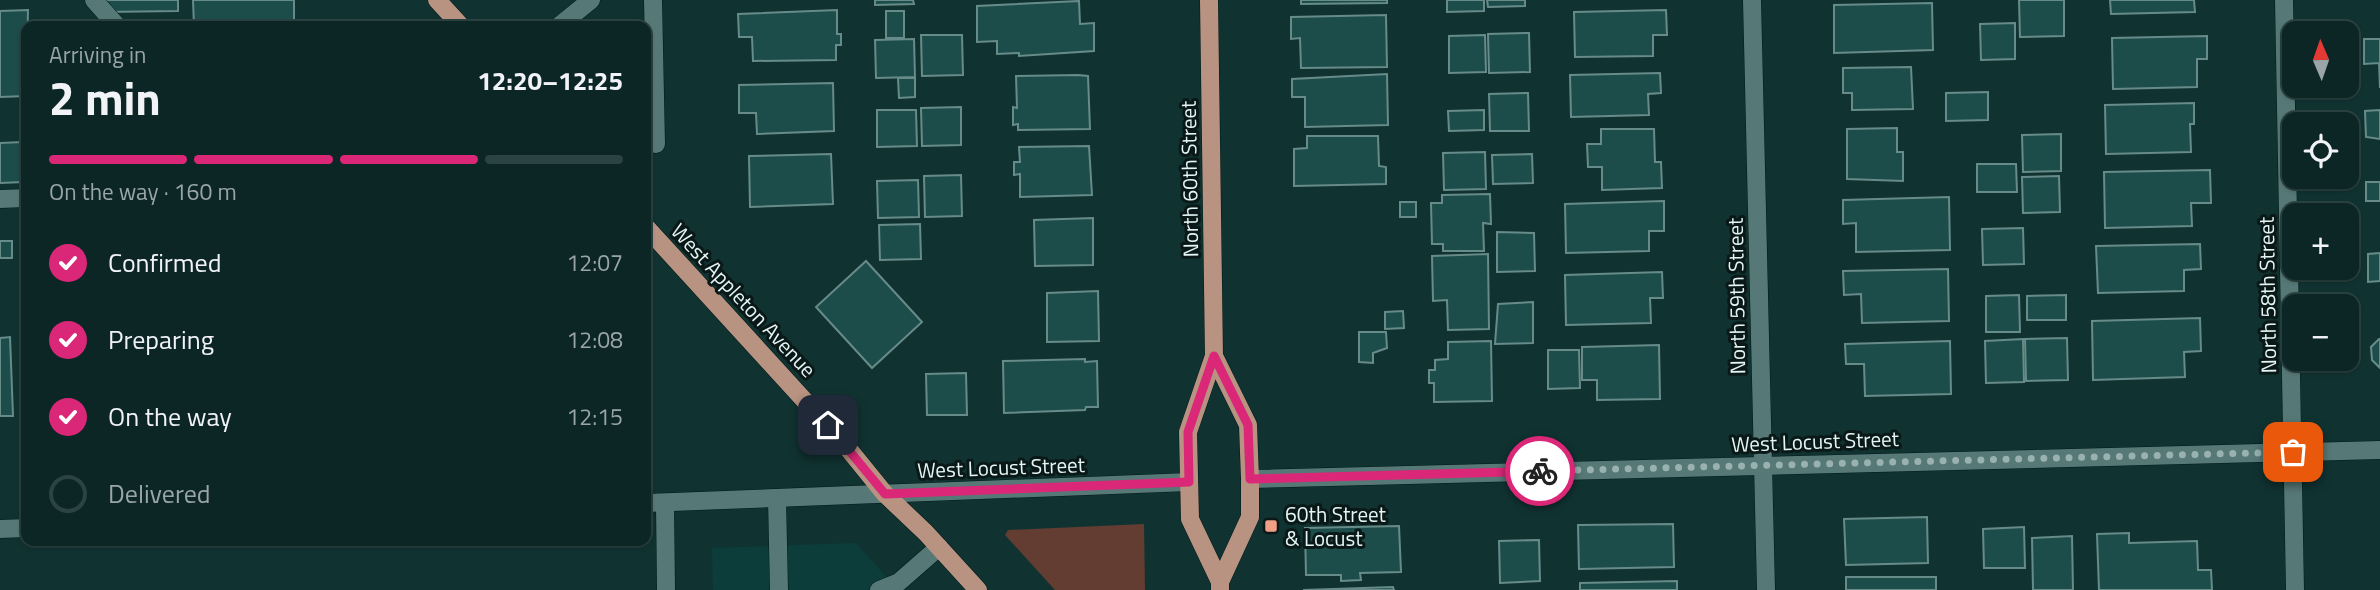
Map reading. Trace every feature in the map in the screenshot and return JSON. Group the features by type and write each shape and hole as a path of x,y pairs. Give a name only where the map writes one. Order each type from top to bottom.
{"main road":[{"path":"437,0 456,21"},
{"name":"North 60th Street","path":"1209,0 1214,356 1188,432 1190,519 1220,586"},
{"name":"West Appleton Avenue","path":"651,232 846,446 885,494 978,590"},
{"name":"North 60th Street","path":"1214,356 1248,425 1250,479 1250,517 1220,586"}],"street":[{"path":"94,0 113,21"},
{"path":"565,21 590,0"},
{"path":"653,0 656,144"},
{"name":"North 59th Street","path":"1752,0 1766,590"},
{"name":"North 58th Street","path":"2284,0 2295,590"},
{"path":"0,199 21,198"},
{"name":"West Locust Street","path":"1250,479 2380,450"},
{"name":"West Locust Street","path":"651,503 1189,482"},
{"path":"777,498 779,590"},
{"path":"665,503 666,590"},
{"path":"0,528 21,528"},
{"path":"879,590 899,582 939,547"}],"shaded area":[{"path":"1144,524 1145,590 1055,590 1005,535 1008,530"},
{"path":"856,543 898,590 713,590 712,548"}],"building":[{"path":"104,0 178,0 178,11 104,12"},
{"path":"193,0 294,0 294,21 194,21"},
{"path":"875,0 913,0 914,4 875,5"},
{"path":"1301,0 1387,0 1387,3 1301,4"},
{"path":"1447,0 1484,0 1484,11 1447,12"},
{"path":"1487,0 1525,0 1525,6 1488,7"},
{"path":"2019,0 2064,0 2064,36 2020,37"},
{"path":"2110,0 2194,0 2195,12 2111,14"},
{"path":"1079,1 1080,24 1094,23 1094,51 1019,56 1019,53 997,54 997,41 977,42 977,6"},
{"path":"1932,3 1933,50 1834,53 1834,5"},
{"path":"28,10 28,21 21,21 21,96 0,97 0,11"},
{"path":"837,10 837,34 841,34 841,45 836,45 836,60 753,61 752,37 739,37 738,14"},
{"path":"1666,10 1667,35 1653,35 1653,56 1575,57 1574,12"},
{"path":"886,11 904,11 904,38 886,38"},
{"path":"1386,15 1387,67 1301,68 1300,38 1291,39 1291,17"},
{"path":"2015,23 2015,59 1981,60 1980,24"},
{"path":"1529,33 1530,72 1489,73 1488,34"},
{"path":"921,35 962,35 963,75 922,76"},
{"path":"1485,35 1486,72 1449,73 1449,36"},
{"path":"2207,36 2207,59 2197,59 2197,87 2113,89 2112,38"},
{"path":"914,39 915,77 876,78 875,40"},
{"path":"2364,39 2380,39 2380,88 2379,63 2364,64"},
{"path":"1911,67 1913,109 1852,110 1852,93 1843,93 1843,68"},
{"path":"1660,73 1661,93 1648,94 1649,115 1571,117 1570,75"},
{"path":"1387,74 1388,125 1305,127 1305,97 1292,97 1292,79"},
{"path":"1016,76 1088,76 1090,129 1018,130 1018,124 1013,125 1013,107 1017,108"},
{"path":"898,78 915,78 915,97 899,98"},
{"path":"833,83 834,131 757,134 756,113 739,113 739,85"},
{"path":"1988,92 1988,120 1946,121 1946,93"},
{"path":"1528,93 1529,131 1490,131 1489,94"},
{"path":"2194,103 2194,124 2190,124 2191,152 2106,154 2105,105"},
{"path":"961,107 961,145 922,146 921,108"},
{"path":"877,110 916,110 917,146 877,147"},
{"path":"1484,110 1484,130 1449,131 1448,111"},
{"path":"2380,110 2380,139 2366,137 2365,111"},
{"path":"1897,128 1897,152 1903,152 1903,181 1847,179 1847,129"},
{"path":"1601,129 1654,129 1655,162 1661,162 1662,188 1602,190 1602,167 1588,167 1587,144 1601,144"},
{"path":"2061,134 2061,171 2023,172 2022,135"},
{"path":"1307,136 1378,136 1379,166 1386,167 1386,184 1294,186 1294,149 1307,148"},
{"path":"21,142 21,182 0,183 0,143"},
{"path":"1089,146 1092,195 1020,197 1020,174 1014,175 1014,162 1020,162 1019,147"},
{"path":"1485,152 1486,189 1444,190 1443,153"},
{"path":"831,154 833,204 750,207 749,156"},
{"path":"1532,154 1533,183 1493,184 1492,155"},
{"path":"1977,164 2016,164 2017,192 1977,192"},
{"path":"2210,170 2211,203 2191,203 2192,226 2105,228 2104,172"},
{"path":"961,175 962,216 925,217 924,176"},
{"path":"2059,176 2060,212 2023,213 2022,177"},
{"path":"918,180 919,217 878,218 877,181"},
{"path":"2366,182 2380,182 2380,201 2366,201"},
{"path":"1490,194 1491,224 1483,223 1484,251 1443,251 1443,244 1432,244 1431,203 1442,203 1442,195"},
{"path":"1949,197 1950,250 1856,252 1856,223 1843,224 1843,200"},
{"path":"1664,201 1664,231 1649,231 1649,251 1566,253 1565,204"},
{"path":"1400,202 1416,202 1416,217 1400,217"},
{"path":"1093,218 1093,265 1035,266 1034,220"},
{"path":"920,224 921,259 880,260 879,225"},
{"path":"2023,228 2024,264 1983,265 1982,229"},
{"path":"1497,232 1534,233 1535,271 1497,272"},
{"path":"0,241 12,241 12,258 0,258"},
{"path":"2200,244 2201,269 2184,270 2184,291 2098,293 2096,246"},
{"path":"2380,253 2380,281 2368,282 2368,254"},
{"path":"1488,254 1489,329 1448,330 1447,300 1433,301 1432,256"},
{"path":"866,261 922,322 872,368 816,307"},
{"path":"1948,269 1949,321 1862,323 1861,294 1844,295 1843,271"},
{"path":"1662,272 1663,298 1650,298 1651,323 1566,325 1565,275"},
{"path":"1098,291 1099,341 1047,342 1047,293"},
{"path":"2019,295 2020,332 1986,332 1986,296"},
{"path":"2066,295 2066,320 2027,320 2027,296"},
{"path":"1533,302 1533,343 1495,344 1498,304"},
{"path":"1403,311 1404,328 1385,329 1385,312"},
{"path":"2200,318 2201,351 2184,352 2185,377 2093,380 2092,321"},
{"path":"1359,332 1386,332 1387,348 1373,353 1373,363 1359,362"},
{"path":"10,337 13,416 0,416 0,338"},
{"path":"2067,338 2068,380 2026,381 2025,339"},
{"path":"2023,339 2024,382 1986,383 1985,341"},
{"path":"2379,339 2380,368 2372,360 2371,347"},
{"path":"1491,341 1492,401 1434,402 1434,383 1429,383 1429,370 1435,370 1435,360 1448,359 1448,342"},
{"path":"1950,341 1951,394 1865,396 1864,364 1846,364 1845,344"},
{"path":"1659,345 1660,399 1597,400 1597,380 1582,380 1582,347"},
{"path":"1548,350 1579,350 1580,388 1548,389"},
{"path":"1085,359 1085,362 1097,361 1098,407 1086,407 1085,410 1004,413 1003,361"},
{"path":"966,373 967,415 927,415 926,374"},
{"path":"1927,517 1928,563 1846,565 1844,519"},
{"path":"1673,524 1674,567 1579,569 1578,525"},
{"path":"1399,526 1401,572 1360,573 1361,580 1341,581 1341,575 1306,575 1305,528"},
{"path":"2024,527 2025,568 1984,568 1983,529"},
{"path":"2129,533 2129,543 2197,541 2198,570 2211,570 2212,590 2099,590 2097,534"},
{"path":"2072,536 2073,590 2033,590 2032,538"},
{"path":"1539,540 1540,581 1500,583 1499,541"},
{"path":"1846,577 1936,577 1936,590 1846,590"},
{"path":"1677,581 1677,590 1580,590 1580,583"},
{"path":"1393,587 1394,590 1303,590"}],"way so far":[{"path":"1540,471 2293,452"}],"place":[{"name":"60th Street & Locust","path":"1271,526"}],"route":[{"path":"828,425 885,494 1189,482 1188,432 1214,356 1248,425 1250,479 1540,471"}]}
